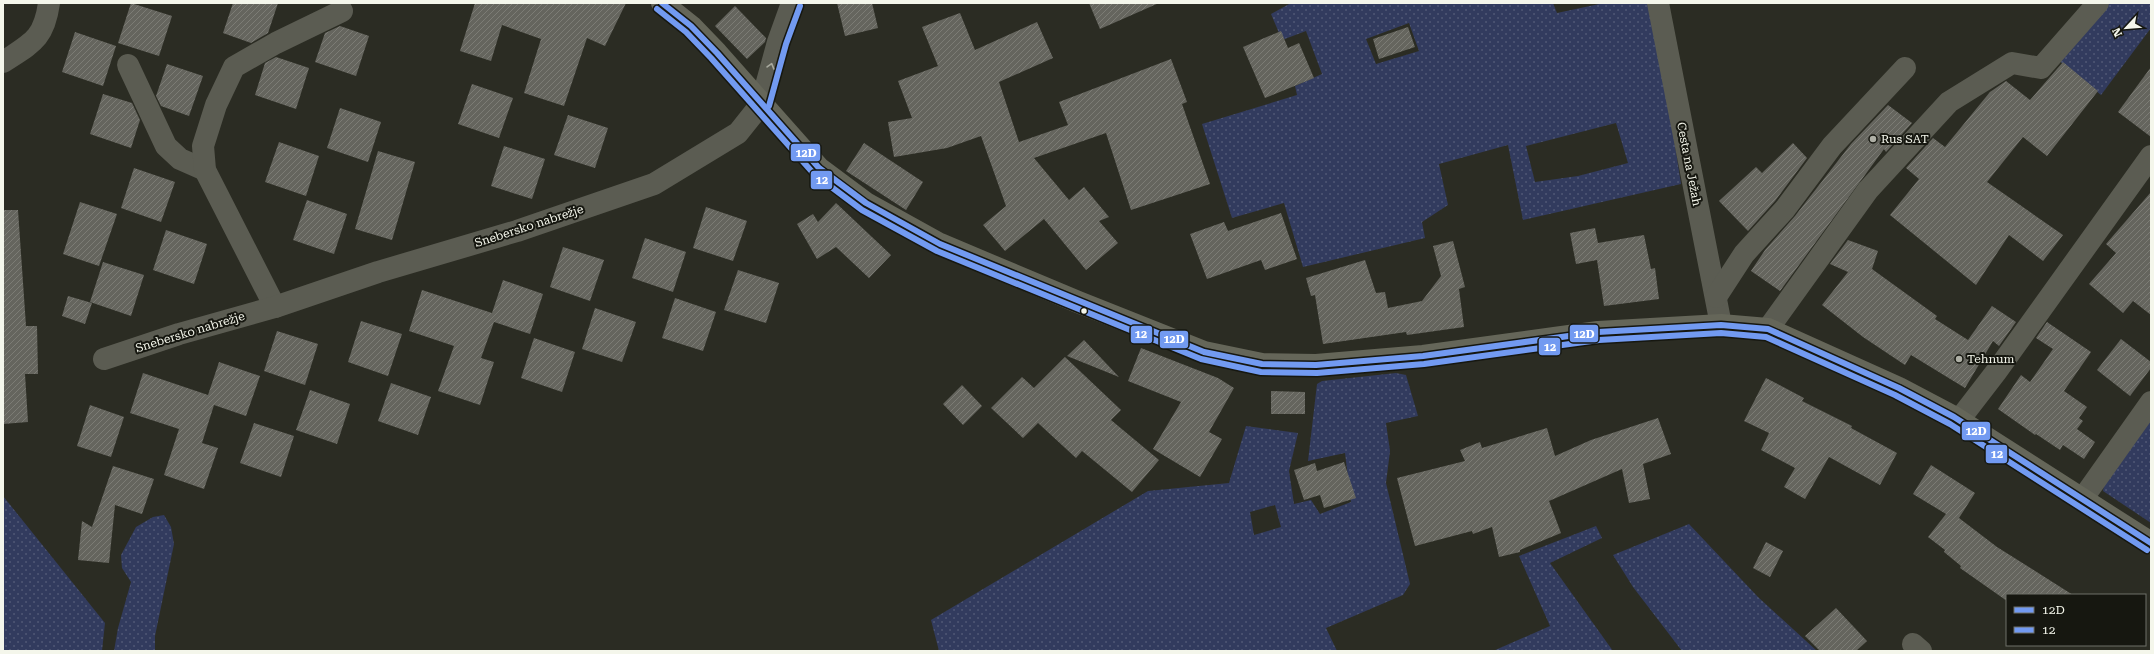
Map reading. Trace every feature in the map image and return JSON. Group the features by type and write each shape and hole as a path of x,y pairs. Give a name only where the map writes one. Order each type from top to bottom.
{"main road":[{"path":"662,3 691,26 820,168 873,206 940,244 1078,302 1204,352 1262,364 1316,365 1423,356 1598,332 1721,325 1768,329 1900,388 1959,420 2083,498 2151,543"}],"street":[{"path":"3,62 35,40 46,23 49,3"},
{"path":"761,104 778,42 792,3"},
{"name":"Cesta na Ježah","path":"1658,3 1687,159 1721,325"},
{"path":"1768,329 1868,190 1949,102 2012,63 2041,68 2098,3"},
{"path":"275,307 205,170 203,146 216,105 234,67 276,43 342,11"},
{"path":"128,65 166,146 180,159 205,170"},
{"path":"1716,297 1744,254 1785,209 1832,146 1905,68"},
{"name":"Snebersko nabrežje","path":"104,359 179,334 275,307 378,272 517,231 654,184 738,133 761,104"},
{"path":"1959,420 2001,366 2151,156"},
{"path":"2083,498 2151,402"}],"shaded area":[{"path":"1291,3 1553,3 1557,13 1604,3 1653,3 1681,184 1523,220 1508,145 1439,164 1448,205 1422,222 1425,238 1303,267 1284,203 1232,218 1202,124 1297,95 1295,86 1322,74 1306,31 1282,40 1271,14","holes":["1409,23 1419,51 1376,64 1366,39","1616,123 1628,163 1578,176 1535,182 1526,146"]},
{"path":"2106,3 2151,3 2151,28 2101,95 2057,59"},
{"path":"1396,373 1406,375 1418,416 1386,423 1390,451 1386,483 1410,584 1403,595 1326,628 1337,651 939,651 931,620 1148,491 1229,483 1246,426 1298,433 1289,471 1294,504 1311,500 1320,514 1351,502 1345,453 1308,461 1317,384 1322,381","holes":["1275,505 1281,527 1254,535 1250,512"]},
{"path":"2151,415 2151,523 2103,491 2105,479"},
{"path":"3,496 105,623 102,651 3,651"},
{"path":"164,515 171,527 174,544 155,636 155,651 114,651 118,628 131,582 122,568 121,555 136,527 153,517"},
{"path":"1689,524 1758,597 1817,651 1682,651 1633,587 1613,555"},
{"path":"1596,526 1602,538 1550,563 1613,651 1493,651 1550,626 1519,556"}],"building":[{"path":"131,3 172,16 159,56 118,43"},
{"path":"233,3 278,3 268,33 251,43 223,33"},
{"path":"475,3 626,3 605,46 587,38 564,106 524,93 541,39 502,25 491,61 460,51"},
{"path":"837,3 872,3 878,28 845,36"},
{"path":"1089,3 1159,3 1100,29"},
{"path":"735,6 766,38 765,42 747,59 715,26"},
{"path":"960,13 975,50 1037,22 1053,58 999,82 1019,142 1068,125 1059,102 1171,59 1187,102 1182,104 1210,184 1131,210 1106,133 1034,158 1069,200 1084,187 1109,217 1099,221 1118,243 1086,270 1044,219 1005,251 983,225 1006,206 981,136 947,148 894,157 888,122 912,118 898,81 938,66 922,27"},
{"path":"340,26 369,36 356,76 315,62 325,33"},
{"path":"1408,27 1415,47 1379,59 1373,39"},
{"path":"1281,31 1288,48 1299,43 1314,78 1265,98 1243,47"},
{"path":"75,32 116,46 103,86 62,72"},
{"path":"276,57 309,68 296,109 255,95 265,63"},
{"path":"2063,62 2098,91 2047,156 2023,137 1987,182 2063,235 2043,261 2009,235 1976,285 1890,215 1919,179 1906,168 1933,138 1945,147 1990,92 2006,81 2030,100"},
{"path":"167,64 203,76 189,116 161,106 156,96"},
{"path":"2151,67 2151,137 2118,112"},
{"path":"472,84 513,98 499,138 458,124"},
{"path":"103,94 132,103 140,120 131,148 90,134"},
{"path":"1888,105 1912,123 1886,152 1884,149 1780,291 1751,271 1765,250 1795,216 1851,144"},
{"path":"340,108 381,122 368,162 327,148"},
{"path":"568,115 608,128 595,168 554,155"},
{"path":"279,142 319,156 306,196 265,182"},
{"path":"864,143 923,182 906,210 846,171"},
{"path":"1793,143 1807,158 1775,201 1748,231 1719,201 1756,167 1762,173"},
{"path":"504,146 545,159 532,199 491,186"},
{"path":"378,151 415,162 392,240 355,229"},
{"path":"134,168 175,182 161,222 121,208"},
{"path":"2151,192 2151,315 2133,301 2123,313 2089,284 2116,253 2106,244"},
{"path":"307,200 347,214 334,254 293,240"},
{"path":"80,202 117,214 99,266 63,254"},
{"path":"836,203 891,255 869,278 836,247 817,259 797,224 813,214 818,222"},
{"path":"706,207 747,221 733,261 693,248"},
{"path":"3,210 18,210 26,326 37,326 38,374 25,374 28,422 3,424"},
{"path":"1281,213 1297,259 1265,270 1261,260 1207,279 1190,234 1224,222 1228,231"},
{"path":"1595,228 1598,243 1644,235 1651,269 1655,268 1659,299 1604,306 1597,260 1576,264 1570,233"},
{"path":"166,230 207,244 194,284 153,270"},
{"path":"645,238 686,252 673,292 632,278"},
{"path":"1848,240 1878,251 1872,269 1937,316 1935,319 1968,340 1992,306 2016,322 1999,346 1993,341 1965,388 1911,355 1905,365 1863,337 1822,305 1848,272 1830,264"},
{"path":"1453,241 1465,287 1459,289 1464,327 1407,335 1406,332 1323,344 1315,295 1311,296 1306,278 1365,260 1376,293 1385,292 1388,308 1422,301 1441,276 1433,246"},
{"path":"563,247 604,260 590,301 550,287"},
{"path":"103,262 144,275 131,316 90,302"},
{"path":"738,270 779,283 766,323 724,310"},
{"path":"503,280 543,294 530,334 494,322 481,358 494,362 480,405 438,391 454,346 409,331 422,290 492,313"},
{"path":"68,296 92,303 85,324 62,316"},
{"path":"675,298 716,312 703,351 662,338"},
{"path":"595,308 636,322 622,362 582,349"},
{"path":"361,321 402,334 388,376 348,362"},
{"path":"2047,322 2091,352 2064,391 2087,407 2079,418 2083,421 2077,429 2095,442 2084,459 2063,445 2060,450 2036,434 2035,435 1998,409 2021,375 2030,382 2053,349 2036,338"},
{"path":"277,331 318,344 305,385 264,371"},
{"path":"534,338 575,352 562,392 521,378"},
{"path":"2121,339 2151,362 2151,368 2130,396 2097,370"},
{"path":"1084,340 1119,377 1067,356"},
{"path":"1141,348 1218,378 1234,388 1209,432 1222,439 1200,477 1153,449 1181,402 1128,381"},
{"path":"1065,357 1121,410 1111,420 1159,460 1132,492 1082,451 1076,458 1038,423 1023,438 991,408 1022,377 1034,388"},
{"path":"219,362 260,376 246,416 214,405 202,443 218,448 204,489 164,475 179,429 130,413 143,373 208,395"},
{"path":"1766,378 1804,398 1802,401 1852,426 1851,428 1897,453 1880,485 1829,457 1805,499 1784,487 1795,468 1761,450 1769,433 1744,421"},
{"path":"391,383 431,397 418,435 378,421"},
{"path":"962,385 982,406 963,425 943,404"},
{"path":"310,390 350,404 337,444 296,430"},
{"path":"1271,391 1305,392 1305,414 1271,414"},
{"path":"90,405 124,417 111,457 77,446"},
{"path":"1658,418 1671,454 1643,464 1650,499 1629,503 1622,469 1549,501 1561,533 1520,550 1520,552 1499,557 1492,527 1473,534 1472,531 1415,546 1397,478 1465,461 1460,450 1480,442 1482,448 1547,428 1555,456 1591,440"},
{"path":"254,423 294,436 281,477 240,463"},
{"path":"1344,462 1356,498 1324,508 1320,495 1304,500 1294,470 1315,463 1317,471"},
{"path":"1931,465 1975,493 1959,518 1997,547 2071,594 2006,594 2006,600 1960,568 1961,566 1944,552 1945,550 1928,537 1946,514 1913,494"},
{"path":"113,466 154,479 142,514 115,505 109,563 78,560 82,521 92,527"},
{"path":"1766,542 1783,551 1770,577 1753,568"},
{"path":"1836,608 1867,641 1856,651 1820,651 1805,636"}],"transit line":[{"name":"12D","path":"662,3 691,26 717,53 819,168 866,203 940,244 1204,352 1262,364 1316,365 1423,356 1598,332 1721,325 1768,329 1899,388 1954,417 2151,543"},
{"name":"12","path":"769,106 786,44 800,6"},
{"name":"12","path":"657,9 686,32 711,58 814,174 862,210 937,251 1201,359 1261,372 1317,373 1424,364 1599,340 1721,333 1766,337 1895,395 1950,424 2147,550"}],"place":[{"name":"Rus SAT","path":"1873,139"},
{"name":"Tehnum","path":"1959,359"}]}
